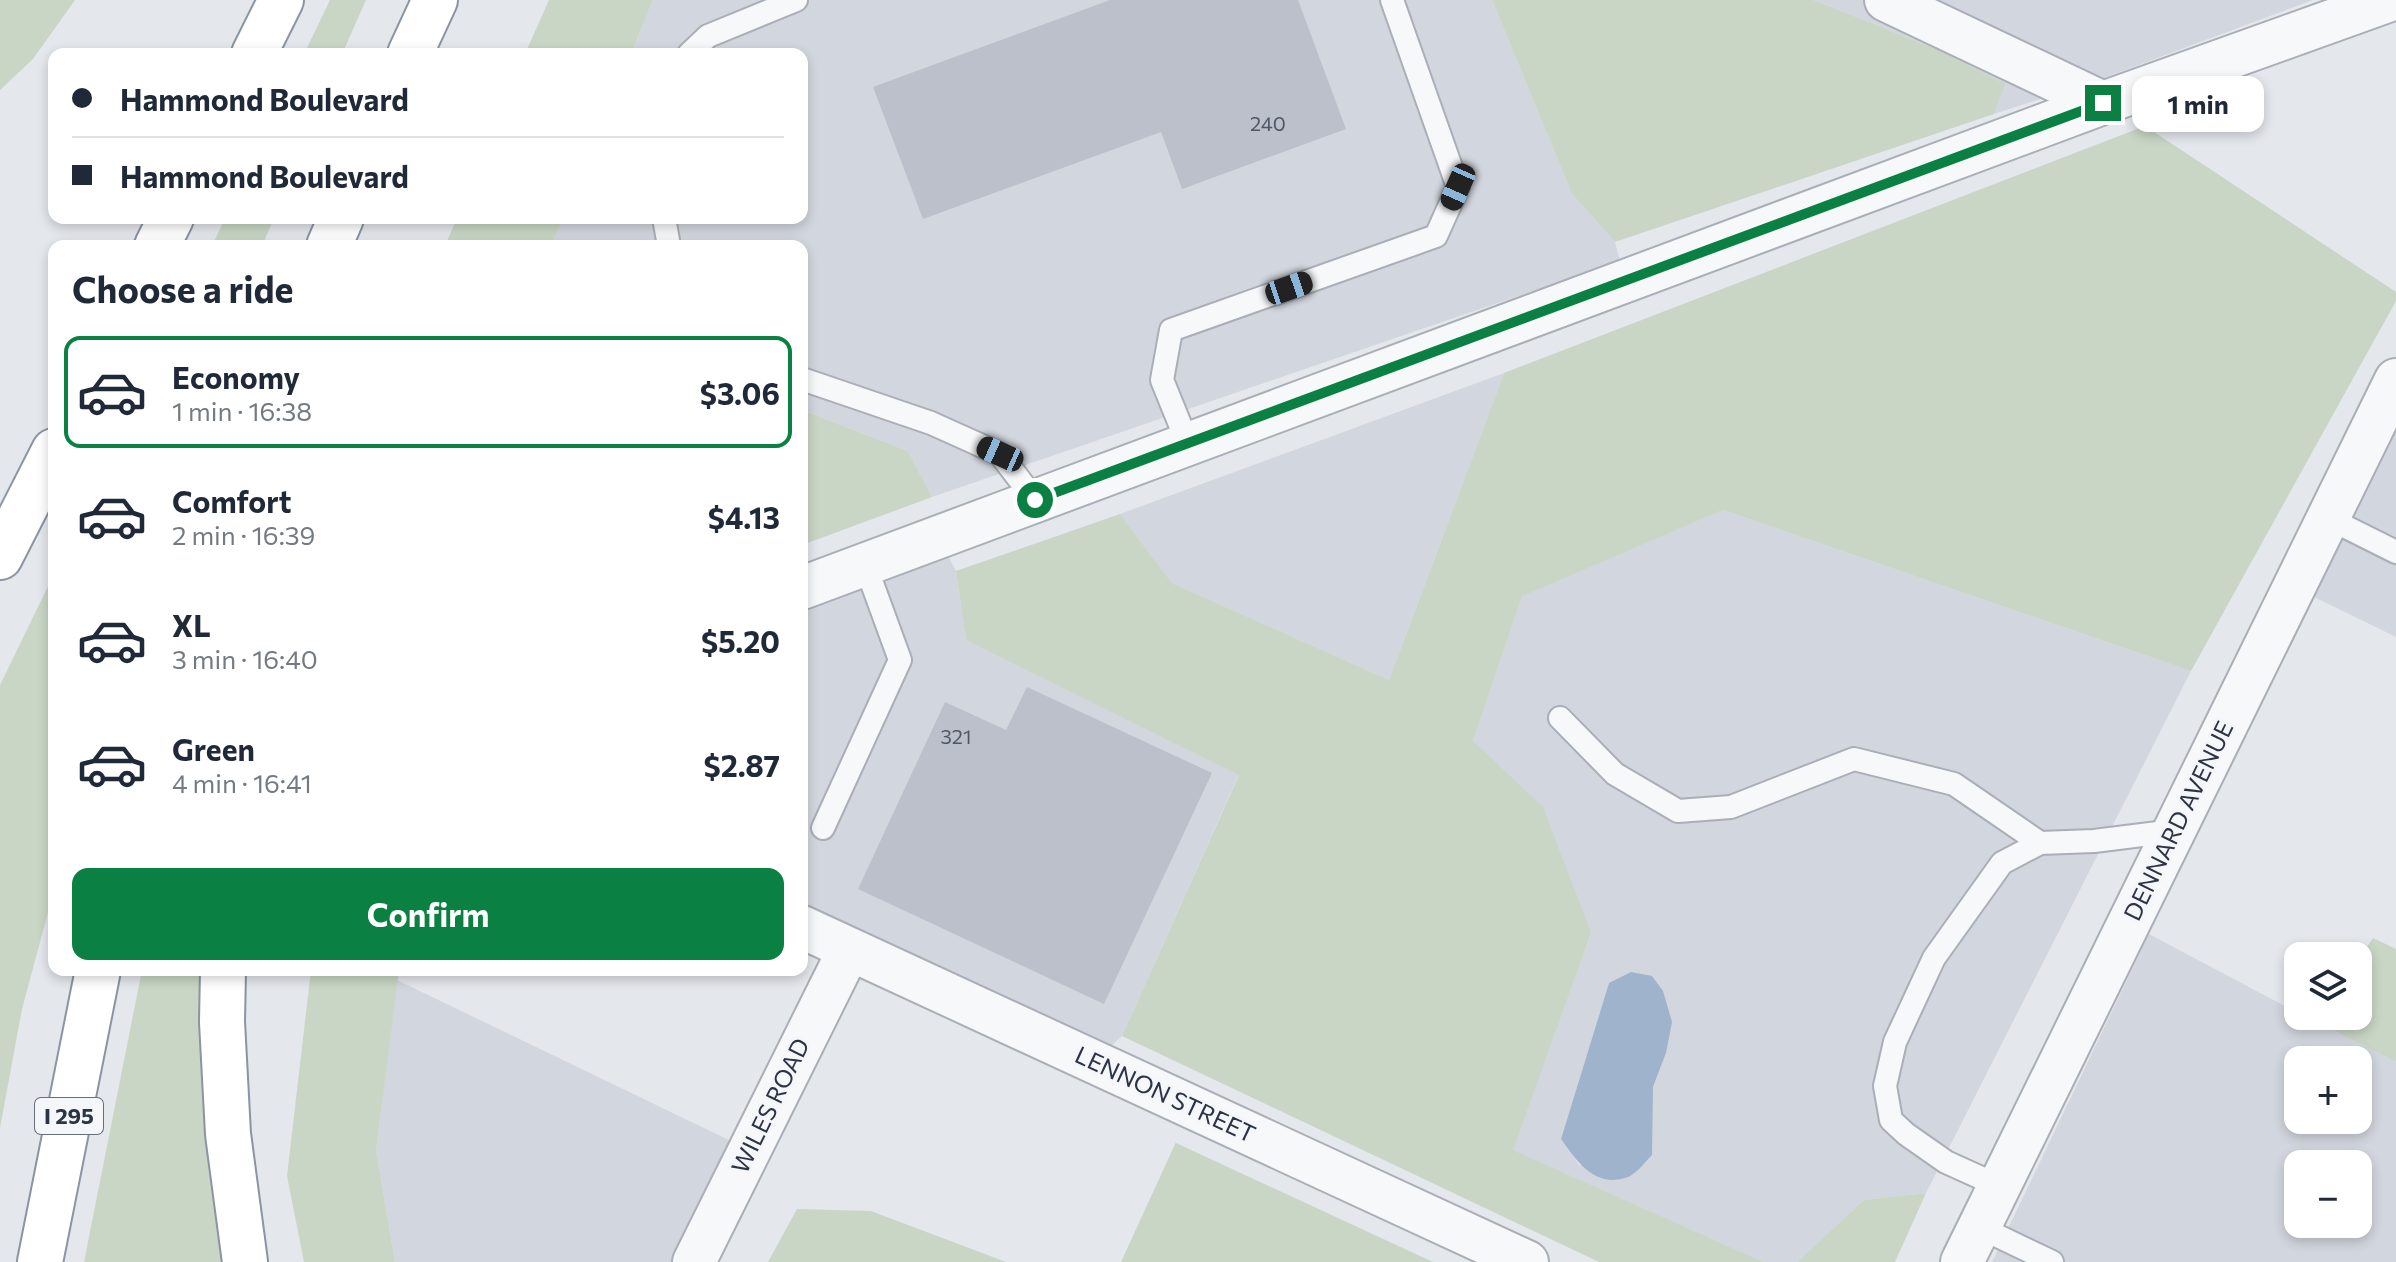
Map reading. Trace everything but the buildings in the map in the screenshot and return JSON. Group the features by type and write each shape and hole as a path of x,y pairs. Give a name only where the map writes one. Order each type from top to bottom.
{"highway":[{"path":"257,48 281,0"},
{"path":"414,48 435,0"},
{"path":"0,557 48,463"},
{"name":"I 295","path":"40,1262 97,976"},
{"path":"223,976 228,1134 245,1262"}],"street":[{"path":"1886,0 2103,103"},
{"path":"808,586 2103,103 2390,0"},
{"name":"DENNARD AVENUE","path":"1970,1244 2396,380"},
{"name":"LENNON STREET","path":"808,930 1527,1262"},
{"name":"WILES ROAD","path":"694,1262 849,950"}],"lane":[{"path":"695,48 708,36 796,0"},
{"path":"1188,444 1162,380 1171,330 1436,236 1458,187 1392,0"},
{"path":"808,381 931,423 1000,454 1035,500"},
{"path":"2328,518 2396,552"},
{"path":"823,828 900,660 865,564"},
{"path":"1560,718 1615,774 1678,811 1731,807 1854,759 1954,784 2040,843"},
{"path":"1999,1186 1946,1162 1891,1120 1885,1086 1895,1042 1934,958 2002,863 2040,843 2094,841 2174,831"},
{"path":"1970,1244 2052,1262"}],"shaded area":[{"path":"653,0 1492,0 1572,194 1615,242 1620,261 932,497 908,451 808,412 808,240 554,240 560,224 808,224 808,48 633,48"},
{"path":"1814,0 2313,0 2093,82 1994,114 2004,84 1941,51"},
{"path":"1504,373 1389,680 1172,583 1120,514"},
{"path":"2396,426 2396,637 2310,595"},
{"path":"1723,510 2191,671 1926,1193 1864,1200 1797,1262 1764,1262 1512,1150 1591,933 1473,741 1522,595","holes":["1609,983 1666,1053 1653,1087 1580,1166 1561,1139"]},
{"path":"945,550 956,571 966,640 1239,774 1122,1036 1108,1049 808,908 808,601"},
{"path":"2149,934 2284,1006 2284,1030 2332,1030 2364,1046 2284,1046 2284,1134 2372,1134 2372,1050 2396,1062 2396,1262 1992,1262"},
{"path":"397,980 733,1142 671,1262 395,1262 376,1150"}],"green space":[{"path":"0,0 75,0 33,59 0,90"},
{"path":"330,0 366,0 345,48 307,48"},
{"path":"549,0 653,0 633,48 528,48"},
{"path":"1492,0 1814,0 1941,51 2005,84 1994,114 1615,242 1572,194"},
{"path":"2145,126 2396,292 2396,301 2191,671 1723,510 1522,596 1473,741 1543,807 1591,933 1513,1150 1764,1262 1599,1262 1122,1036 1239,775 966,640 956,571 1120,514 1172,583 1389,680 1504,373"},
{"path":"222,224 271,224 265,240 215,240"},
{"path":"454,224 560,224 554,240 448,240"},
{"path":"808,412 908,451 932,497 808,543"},
{"path":"48,586 48,912 22,1009 0,1128 0,685"},
{"path":"2373,938 2396,949 2396,1062 2372,1050 2372,1046 2364,1046 2332,1030 2372,1030 2370,942"},
{"path":"141,976 211,976 233,1262 84,1262"},
{"path":"310,976 398,976 376,1150 395,1262 304,1262 287,1176"},
{"path":"1176,1143 1433,1262 1121,1262"},
{"path":"1926,1193 1895,1262 1797,1262 1864,1200"},
{"path":"797,1209 871,1211 1006,1262 768,1262"}],"water":[{"path":"1631,972 1652,976 1663,991 1672,1022 1666,1053 1653,1087 1652,1155 1628,1177 1606,1179 1588,1171 1561,1139 1609,983"}],"route":[{"path":"1035,500 2103,103"}]}
